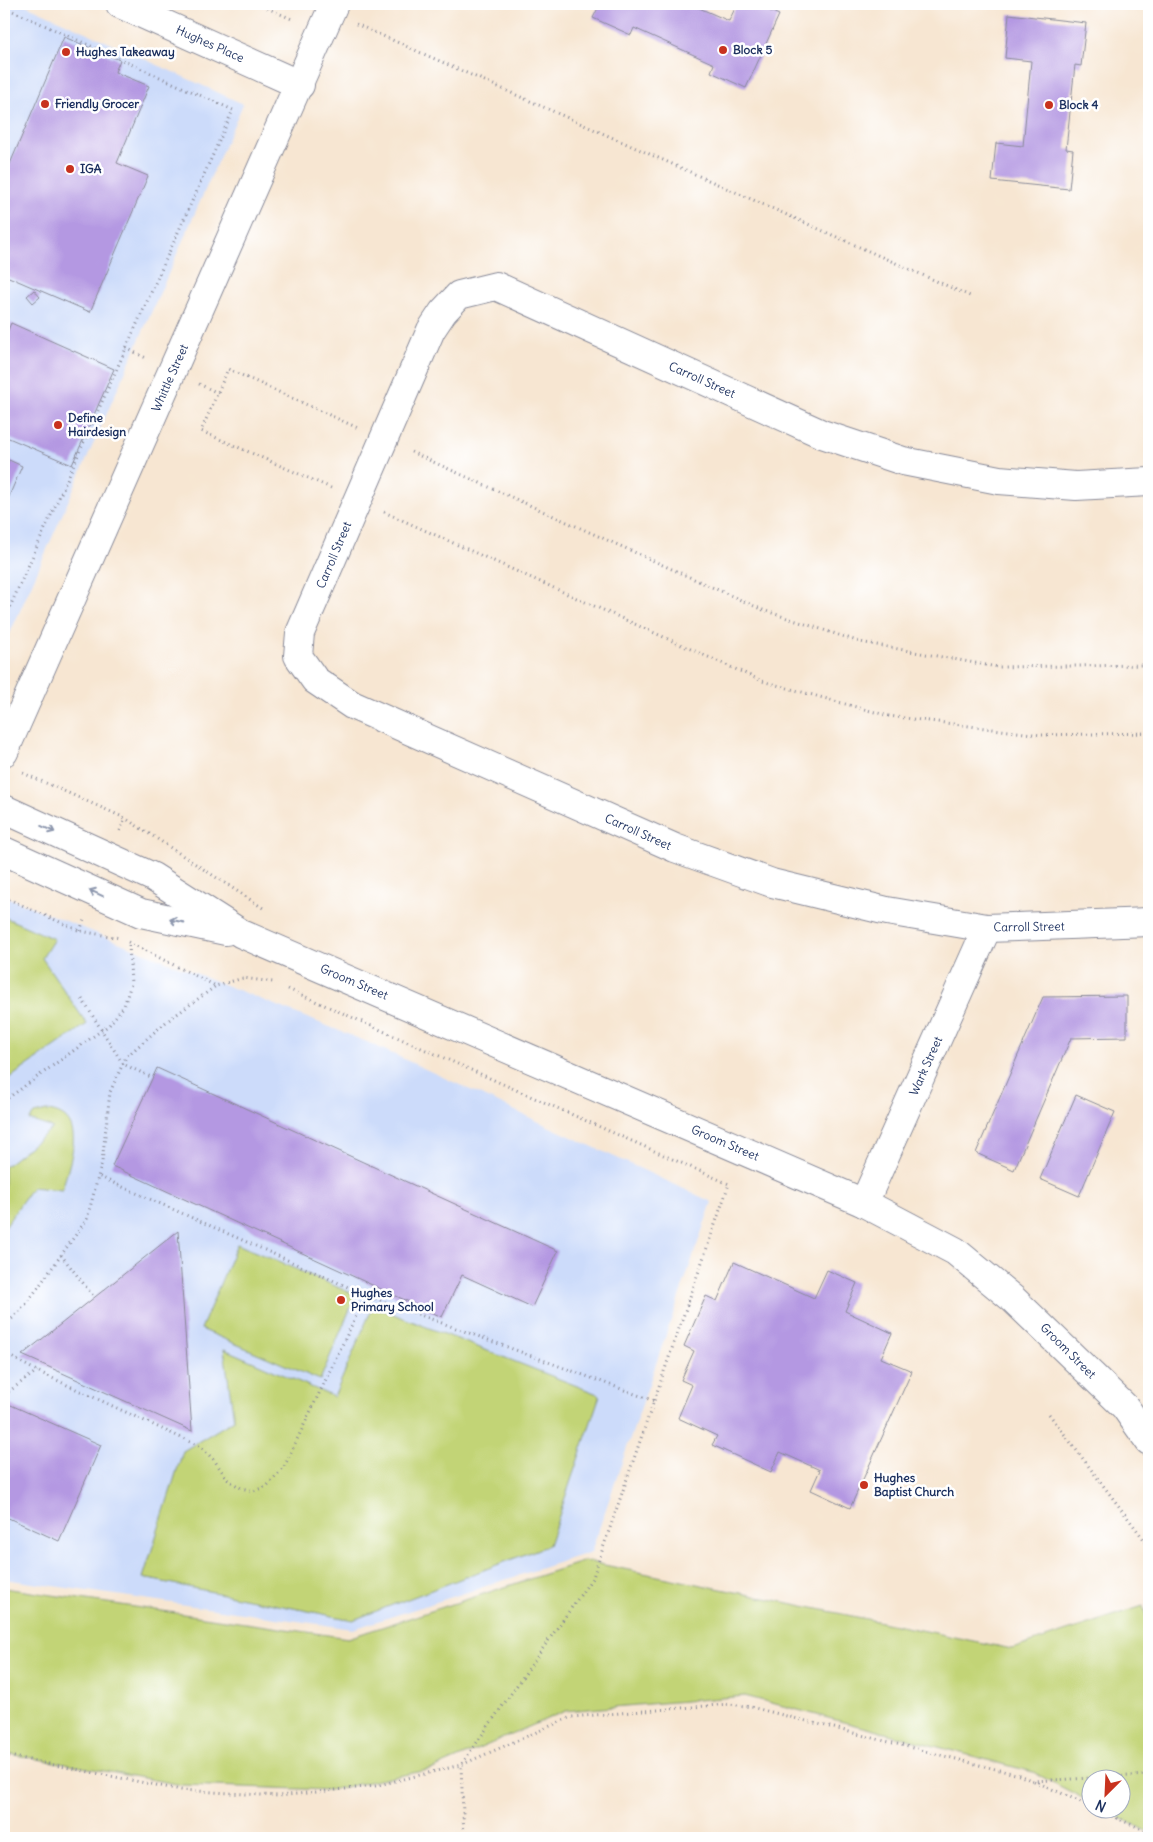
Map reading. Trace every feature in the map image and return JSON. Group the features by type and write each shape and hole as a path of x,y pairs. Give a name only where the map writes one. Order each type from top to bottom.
{"street":[{"name":"Hughes Place","path":"120,4 300,85"},
{"name":"Whittle Street","path":"4,752 329,16"},
{"name":"Carroll Street","path":"1149,482 1076,486 1009,481 903,461 822,434 496,286 459,295 443,312 431,330 300,634 298,656 315,680 352,704 675,848 772,883 887,911 987,928 1149,922"},
{"name":"Groom Street","path":"4,810 153,877 242,934 864,1203 955,1252 1013,1299 1125,1407 1149,1441"},
{"name":"Groom Street","path":"4,851 141,913 242,934"},
{"name":"Wark Street","path":"864,1203 881,1170 987,928"}],"path":[{"path":"258,4 329,16 970,296"},
{"path":"4,7 233,110 4,620"},
{"path":"1149,665 997,667 860,642 763,610 228,369 201,431 762,681 899,717 1040,735 1149,733"},
{"path":"4,897 80,931 120,938 216,986"},
{"path":"4,1101 109,1025 124,1006 131,984 129,943"},
{"path":"4,1325 26,1303 87,1219 102,1162 110,1092 126,1057 166,1022 216,986 243,978 270,981 278,985"},
{"path":"288,989 729,1184 593,1577 461,1765 464,1838"},
{"path":"82,999 123,1064 152,1078"},
{"path":"98,1176 366,1295 654,1401"},
{"path":"61,1255 94,1297"},
{"path":"4,1353 36,1370 201,1447 214,1460 228,1480 241,1488 254,1490 267,1486 284,1468 366,1295"},
{"path":"5,1390 36,1370"},
{"path":"1049,1414 1149,1546"},
{"path":"4,1755 181,1790 278,1796 375,1786 461,1765 571,1717 730,1704 789,1716 1019,1775 1080,1802"},
{"path":"1033,1781 1149,1775"},
{"path":"1121,1820 1149,1832"}],"shaded area":[{"path":"4,4 24,4 243,104 4,647"},
{"name":"Hughes Primary School","path":"4,896 367,1042 712,1202 591,1552 353,1629 4,1579"}],"green space":[{"path":"4,917 54,939 42,958 87,1024 4,1082"},
{"path":"47,1111 60,1114 68,1121 72,1131 72,1155 62,1190 32,1187 4,1228 4,1167 53,1128 29,1120 34,1114"},
{"path":"237,1244 356,1295 320,1380 201,1329"},
{"path":"373,1306 600,1395 549,1545 353,1620 143,1578 183,1451 234,1420 224,1349 334,1397"},
{"path":"585,1561 1012,1649 1143,1606 1149,1626 1149,1832 1125,1820 1130,1820 1130,1770 1080,1770 1080,1797 1033,1772 745,1696 565,1711 433,1769 330,1790 182,1785 4,1753 4,1588 348,1638"}],"building":[{"name":"Block 5","path":"600,4 690,4 729,21 737,4 755,4 779,15 746,88 711,72 714,64 634,28 631,35 593,18"},
{"name":"Block 4","path":"1009,14 1086,23 1081,66 1075,65 1066,149 1073,150 1069,189 992,181 996,143 1023,146 1031,61 1005,58"},
{"name":"IGA","path":"64,37 120,60 115,72 149,86 117,163 148,176 90,312 4,275 4,178"},
{"path":"34,290 40,297 33,303 27,296"},
{"path":"11,323 114,369 72,465 4,436 4,340"},
{"path":"9,460 22,466 4,508 4,471"},
{"path":"1127,996 1127,1037 1071,1038 1014,1170 976,1153 1043,997"},
{"path":"157,1068 558,1251 532,1307 462,1275 442,1317 112,1166"},
{"path":"1076,1095 1115,1112 1079,1196 1040,1179"},
{"path":"178,1231 192,1431 22,1355"},
{"path":"734,1262 814,1298 827,1270 857,1283 845,1311 892,1333 881,1358 912,1371 850,1508 811,1490 820,1470 780,1452 771,1472 712,1445 717,1436 678,1418 692,1385 681,1380 694,1351 684,1346 706,1296 717,1301"},
{"path":"4,1402 101,1445 59,1541 4,1516"}],"place":[{"name":"Block 5","path":"723,50"},
{"name":"Hughes Takeaway","path":"66,52"},
{"name":"Friendly Grocer","path":"45,104"},
{"name":"Block 4","path":"1049,105"},
{"name":"IGA","path":"70,169"},
{"name":"Define Hairdesign","path":"58,425"},
{"name":"Hughes Primary School","path":"341,1300"},
{"name":"Hughes Baptist Church","path":"864,1485"}]}
